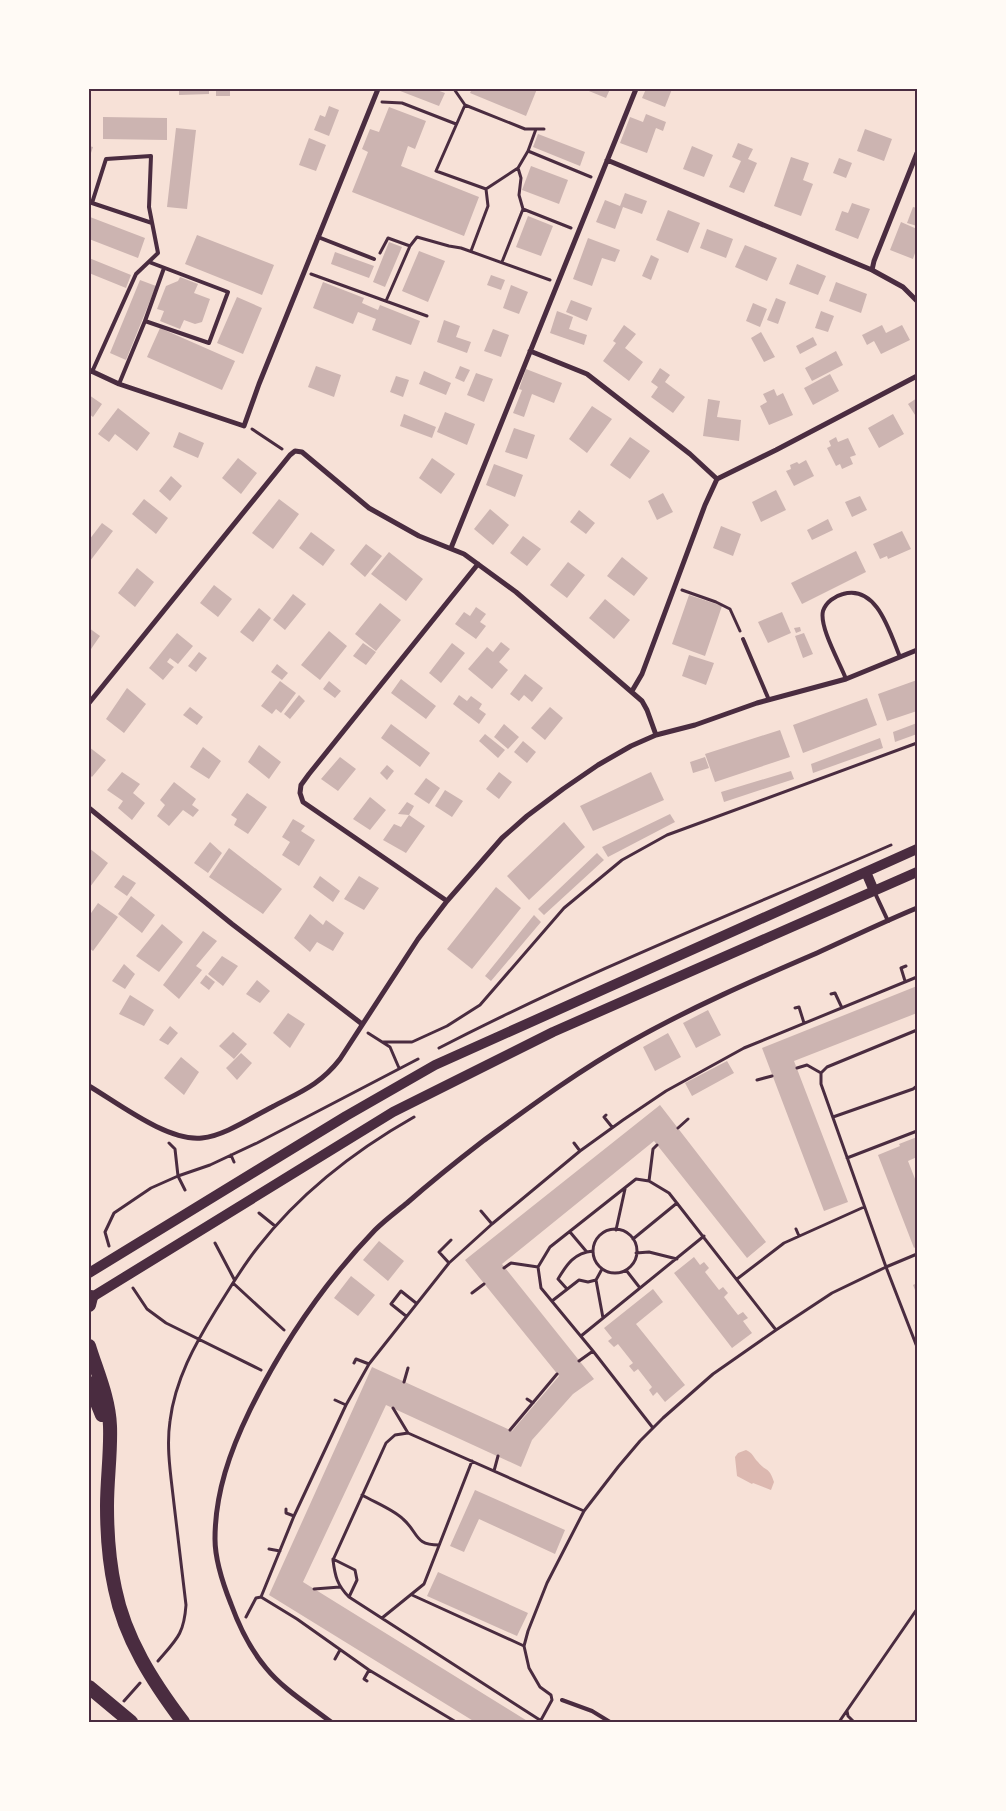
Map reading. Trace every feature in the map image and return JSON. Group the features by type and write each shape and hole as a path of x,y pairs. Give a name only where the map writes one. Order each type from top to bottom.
{"highway":[{"path":"89,1346 107,1402 110,1425 107,1506 115,1589 121,1612 139,1656 165,1699 183,1722"},
{"path":"89,1383 102,1411 110,1455"},
{"path":"89,1687 131,1722"}],"main road":[{"path":"89,1273 346,1116 435,1065 917,849"},
{"path":"866,872 874,891"},
{"path":"89,1300 393,1112 553,1032 917,872"}],"street":[{"path":"90,371 120,384 244,426 258,384 378,89"},
{"path":"451,548 636,89"},
{"path":"872,270 917,153"},
{"path":"607,160 872,270 903,287 917,301"},
{"path":"530,351 587,374 690,454 717,479"},
{"path":"632,691 642,674 717,479 917,376"},
{"path":"89,703 295,451 302,452 369,508 419,536 464,554 516,592 632,691 647,710 656,735"},
{"path":"447,901 303,802 300,793 301,785 329,748 478,564"},
{"path":"89,1086 153,1125 185,1138 203,1138 222,1132 313,1086 329,1074 418,939 447,901 502,838 527,816 598,765 631,746 656,735 695,725 769,700 846,679 917,650"},
{"path":"89,808 232,924 362,1024"},
{"path":"331,1722 280,1683 265,1667 241,1627 227,1595 215,1540 220,1491 226,1467 240,1430 268,1374 319,1296 344,1264 377,1228 446,1169 542,1098 629,1042 667,1022 766,974 917,908"}],"lane":[{"path":"90,371 136,274 158,253 149,207 151,156 106,159 92,203 152,223"},
{"path":"318,237 374,259"},
{"path":"145,321 209,343 228,292 148,262"},
{"path":"120,384 164,268"},
{"path":"846,679 824,626 823,611 829,601 838,595 852,591 865,595 878,610 900,657"},
{"path":"743,639 769,700"},
{"path":"874,891 888,920"},
{"path":"562,1700 592,1711 610,1722"}],"path":[{"path":"454,89 465,105 525,129 544,129"},
{"path":"374,99 385,103 402,103 456,124"},
{"path":"465,105 436,171 486,189"},
{"path":"486,189 518,168 528,151 536,130"},
{"path":"528,151 599,180"},
{"path":"502,262 523,209 519,195 521,178 518,168"},
{"path":"470,251 488,206 486,189"},
{"path":"523,209 578,231"},
{"path":"386,301 410,246 417,237 470,251 557,283"},
{"path":"374,259 388,238 410,246"},
{"path":"304,272 427,316"},
{"path":"244,426 255,430 290,455"},
{"path":"675,588 716,602 730,609 743,639"},
{"path":"383,1042 412,1042 447,1026 480,1005 564,908 622,860 667,835 917,743"},
{"path":"905,981 901,968 906,966"},
{"path":"241,1627 256,1598 261,1597 294,1516 346,1405 369,1364 416,1302 449,1263 492,1224 580,1151 666,1091 744,1048 917,977"},
{"path":"831,994 835,993 842,1008"},
{"path":"795,1008 799,1007 804,1023"},
{"path":"362,1024 368,1033 390,1047 399,1068"},
{"path":"917,1030 827,1067 821,1073 821,1084 864,1207 917,1347"},
{"path":"797,1068 807,1065 821,1073"},
{"path":"757,1080 772,1076"},
{"path":"833,1116 917,1086"},
{"path":"606,1116 604,1117 612,1127"},
{"path":"678,1128 688,1119"},
{"path":"847,1158 917,1131"},
{"path":"574,1143 580,1151"},
{"path":"649,1181 653,1150 657,1145"},
{"path":"231,1155 234,1162"},
{"path":"109,1246 105,1232 114,1214 151,1188 178,1176 186,1190"},
{"path":"653,1428 541,1288 538,1267 550,1247 636,1179 649,1181 669,1193 776,1330"},
{"path":"616,1230 626,1188"},
{"path":"633,1239 677,1203"},
{"path":"737,1278 784,1243 864,1207"},
{"path":"481,1211 492,1224"},
{"path":"259,1213 275,1226"},
{"path":"796,1229 799,1236"},
{"path":"616,1230 628,1234 633,1239 636,1253 634,1260 626,1270 611,1273 602,1269 595,1260 593,1251 600,1234 616,1230"},
{"path":"570,1232 586,1251"},
{"path":"581,1336 704,1236"},
{"path":"449,1263 439,1252 450,1240"},
{"path":"215,1243 234,1281 291,1337"},
{"path":"567,1289 558,1279 568,1261 586,1251 593,1251"},
{"path":"636,1253 649,1252 677,1258"},
{"path":"408,1432 395,1435 386,1443 333,1559 334,1573 340,1587 349,1597 542,1721 552,1700 551,1694 540,1687 529,1668 524,1646 528,1631 548,1583 584,1511 618,1467 653,1428 713,1374 832,1293 917,1254"},
{"path":"504,1268 511,1263 538,1267"},
{"path":"602,1269 596,1280 603,1318"},
{"path":"626,1270 640,1288"},
{"path":"552,1301 579,1280 588,1282 596,1280"},
{"path":"472,1293 484,1284"},
{"path":"133,1288 147,1309 166,1323 268,1374"},
{"path":"406,1316 391,1304 396,1296 401,1291 416,1302"},
{"path":"579,1361 593,1351"},
{"path":"354,1363 356,1359 369,1364"},
{"path":"404,1382 408,1368"},
{"path":"510,1430 557,1374"},
{"path":"527,1398 533,1403"},
{"path":"335,1400 346,1405"},
{"path":"393,1408 408,1432 584,1511"},
{"path":"494,1471 498,1456"},
{"path":"382,1618 424,1584 472,1461"},
{"path":"362,1495 403,1518 418,1538 427,1545 439,1545"},
{"path":"286,1509 286,1513 294,1516"},
{"path":"269,1549 280,1551"},
{"path":"333,1559 355,1570 357,1580 349,1597"},
{"path":"314,1589 340,1587"},
{"path":"411,1594 524,1646"},
{"path":"261,1597 297,1619 369,1670 456,1722"},
{"path":"839,1722 917,1609"},
{"path":"297,1619 299,1612"},
{"path":"335,1659 340,1650"},
{"path":"367,1681 364,1679 369,1670"},
{"path":"847,1711 848,1716 854,1722"}],"shaded area":[{"path":"746,1450 771,1474 774,1482 771,1490 752,1484 737,1476 735,1457 738,1453"}],"building":[{"path":"179,89 209,89 209,94 179,95"},
{"path":"216,89 230,89 230,96 216,96"},
{"path":"395,89 434,89 445,93 439,106"},
{"path":"472,89 537,89 526,116 470,93"},
{"path":"584,89 610,89 606,98"},
{"path":"646,89 672,89 665,107 642,98"},
{"path":"329,106 339,110 329,136 314,130 320,115 325,117"},
{"path":"389,107 426,121 415,149 408,146 401,166 479,197 464,236 352,192 368,152 362,149 370,129 379,132"},
{"path":"646,114 666,122 663,131 656,128 647,153 620,143 630,117 643,122"},
{"path":"103,117 167,118 167,140 103,139"},
{"path":"176,128 196,130 187,209 167,207"},
{"path":"865,129 892,139 884,161 857,151"},
{"path":"538,134 585,152 580,166 533,147"},
{"path":"309,138 326,145 316,171 299,165"},
{"path":"738,143 753,149 748,159 757,163 744,193 729,187 741,161 732,157"},
{"path":"89,146 93,147 89,159"},
{"path":"692,146 713,155 704,177 683,169"},
{"path":"791,157 809,163 803,180 813,184 801,216 774,206"},
{"path":"839,158 852,163 846,178 833,173"},
{"path":"531,166 568,180 559,204 522,190"},
{"path":"625,193 647,201 642,214 623,207 615,229 596,222 605,200 620,206"},
{"path":"852,203 870,209 858,239 835,230 842,211 848,213"},
{"path":"913,207 917,208 917,226 907,223"},
{"path":"668,210 700,223 688,253 656,240"},
{"path":"528,216 553,226 541,256 516,247"},
{"path":"90,217 145,238 138,258 89,239"},
{"path":"901,222 917,229 917,247 913,259 890,250"},
{"path":"707,229 733,239 726,258 700,248"},
{"path":"197,235 274,265 262,295 185,264"},
{"path":"588,238 620,250 615,262 602,258 592,286 573,279"},
{"path":"389,242 402,247 385,287 373,282"},
{"path":"745,245 777,258 767,281 735,267"},
{"path":"419,251 445,261 428,302 402,291"},
{"path":"335,252 374,266 369,278 331,264"},
{"path":"651,255 659,259 651,280 642,276"},
{"path":"89,258 131,275 126,288 89,273"},
{"path":"797,264 826,276 818,295 789,284"},
{"path":"491,275 505,280 501,290 487,285"},
{"path":"180,277 198,284 194,293 210,299 202,322 195,324 184,320 180,329 160,321 164,311 157,309 166,286 178,281"},
{"path":"140,280 156,286 126,360 110,353"},
{"path":"323,282 364,298 362,303 378,310 380,305 420,321 411,345 372,330 376,319 358,312 353,324 313,308"},
{"path":"836,282 867,294 861,313 829,301"},
{"path":"511,285 528,292 519,314 503,308"},
{"path":"237,297 262,308 243,354 217,343"},
{"path":"776,298 786,302 778,324 767,320"},
{"path":"571,300 592,308 587,321 566,312"},
{"path":"753,303 767,309 760,327 746,321"},
{"path":"557,311 573,317 569,329 587,335 584,345 550,333"},
{"path":"821,311 834,316 828,332 815,328"},
{"path":"444,320 460,326 456,337 471,342 467,353 437,342"},
{"path":"624,325 636,334 625,348 643,362 629,381 603,361 616,343 613,341"},
{"path":"882,325 886,333 902,325 910,340 881,354 874,341 867,345 862,335"},
{"path":"160,328 235,361 222,390 147,357"},
{"path":"493,329 509,335 501,357 484,351"},
{"path":"761,332 775,357 764,362 751,338"},
{"path":"813,337 817,345 800,354 796,346"},
{"path":"836,351 843,365 812,381 805,368"},
{"path":"316,366 341,375 334,397 308,387"},
{"path":"460,366 470,370 464,382 455,378"},
{"path":"660,368 670,375 665,382 685,397 673,413 651,397 658,387 651,382"},
{"path":"526,369 562,383 554,403 532,394 524,417 513,413 522,390 519,389"},
{"path":"424,371 451,383 446,395 419,384"},
{"path":"476,373 493,379 484,402 467,395"},
{"path":"830,374 839,391 813,405 804,388"},
{"path":"396,376 409,380 403,397 390,392"},
{"path":"774,389 777,396 783,393 793,415 769,425 760,406 767,402 763,394"},
{"path":"89,395 102,404 93,417 89,414"},
{"path":"917,398 917,418 908,404"},
{"path":"708,399 720,401 717,417 741,420 739,441 703,436"},
{"path":"592,406 612,419 587,453 569,439"},
{"path":"118,408 150,433 137,451 115,434 109,442 98,434"},
{"path":"445,412 475,424 467,445 437,432"},
{"path":"404,414 436,427 432,438 400,426"},
{"path":"893,414 904,434 879,448 868,428"},
{"path":"514,428 535,435 527,459 505,452"},
{"path":"179,432 204,443 198,458 173,447"},
{"path":"630,437 650,451 630,479 610,465"},
{"path":"836,437 838,442 848,438 856,455 850,457 853,464 842,469 840,464 836,466 827,448 831,446 829,441"},
{"path":"238,458 257,473 241,494 222,478"},
{"path":"432,458 455,474 441,494 419,478"},
{"path":"806,460 814,476 794,486 786,471 791,469 790,465 797,462 799,464"},
{"path":"494,464 523,475 515,497 486,485"},
{"path":"171,476 182,486 170,501 159,491"},
{"path":"776,490 786,510 761,522 752,502"},
{"path":"663,493 673,512 657,520 648,501"},
{"path":"860,496 867,510 852,517 845,502"},
{"path":"144,499 168,518 156,534 132,514"},
{"path":"279,499 299,514 273,549 252,533"},
{"path":"490,509 509,525 493,545 474,529"},
{"path":"579,510 595,523 586,534 570,522"},
{"path":"828,519 833,530 812,540 807,530"},
{"path":"102,523 113,531 90,561 89,540"},
{"path":"721,526 741,534 733,556 713,548"},
{"path":"902,531 911,549 888,559 887,556 880,559 873,544"},
{"path":"311,532 335,550 323,566 299,548"},
{"path":"523,536 541,549 527,566 510,553"},
{"path":"366,544 382,556 365,577 350,564"},
{"path":"856,551 866,572 802,604 791,583"},
{"path":"389,552 423,579 406,601 371,574"},
{"path":"622,557 648,578 634,596 607,576"},
{"path":"568,562 585,575 567,598 550,585"},
{"path":"137,568 154,582 135,607 118,593"},
{"path":"214,585 232,599 218,617 200,603"},
{"path":"293,594 306,604 285,630 273,620"},
{"path":"689,595 722,606 705,656 672,644"},
{"path":"605,599 630,620 614,639 589,618"},
{"path":"380,603 401,620 376,651 355,634"},
{"path":"476,607 486,614 480,622 486,626 476,639 455,624 464,612 470,616"},
{"path":"259,608 271,618 253,642 240,632"},
{"path":"782,612 791,633 768,643 758,622"},
{"path":"800,627 801,631 796,633 794,628"},
{"path":"89,628 100,636 89,652"},
{"path":"329,631 347,646 320,680 301,665"},
{"path":"177,633 193,646 178,664 170,658 167,662 174,667 163,680 149,668"},
{"path":"804,633 813,654 803,658 795,636"},
{"path":"501,642 510,649 499,662 508,670 492,689 468,669 487,647 493,652"},
{"path":"363,643 376,652 366,665 353,656"},
{"path":"452,643 465,653 441,683 429,673"},
{"path":"199,652 207,658 196,672 188,666"},
{"path":"689,655 714,663 706,685 682,676"},
{"path":"277,664 288,673 282,680 271,672"},
{"path":"525,674 543,688 532,702 524,695 519,701 510,694"},
{"path":"401,679 436,706 426,719 391,693"},
{"path":"917,680 917,711 887,721 878,694"},
{"path":"280,681 296,693 281,713 276,709 272,714 261,706"},
{"path":"329,681 341,691 335,698 323,689"},
{"path":"127,688 146,704 124,733 106,719"},
{"path":"299,695 305,701 290,719 284,714"},
{"path":"459,695 467,701 471,696 482,704 479,709 486,714 479,724 453,704"},
{"path":"867,698 877,725 803,753 793,725"},
{"path":"190,707 203,717 197,725 183,715"},
{"path":"550,707 563,718 545,740 531,728"},
{"path":"917,723 917,734 895,742 893,732"},
{"path":"391,724 430,753 420,767 381,738"},
{"path":"504,724 519,737 508,749 494,737"},
{"path":"780,730 790,757 715,782 705,754"},
{"path":"485,734 505,750 498,758 479,741"},
{"path":"880,738 883,748 813,773 811,764"},
{"path":"523,741 536,752 527,763 514,752"},
{"path":"259,745 281,762 269,779 248,762"},
{"path":"89,747 106,760 92,777 89,774"},
{"path":"203,747 221,761 209,779 190,767"},
{"path":"340,757 356,769 338,791 321,779"},
{"path":"705,757 709,768 693,773 690,762"},
{"path":"387,765 394,771 387,780 380,773"},
{"path":"791,771 794,779 724,802 721,792"},
{"path":"122,772 140,784 133,793 145,803 132,820 118,808 123,801 107,790"},
{"path":"499,772 512,782 499,799 486,789"},
{"path":"651,772 664,800 593,831 580,806"},
{"path":"426,778 440,788 429,804 414,794"},
{"path":"174,782 196,799 192,805 199,810 193,817 183,810 169,826 157,816 165,805 160,800"},
{"path":"445,790 463,801 452,817 435,806"},
{"path":"247,793 267,807 248,834 234,825 237,819 231,815"},
{"path":"370,797 386,810 370,830 353,819"},
{"path":"407,802 414,806 409,815 398,814"},
{"path":"670,814 675,822 608,857 602,847"},
{"path":"409,815 425,826 406,853 383,840 394,824 401,827"},
{"path":"293,819 305,826 301,831 315,840 299,866 282,855 290,842 282,837"},
{"path":"564,822 585,847 529,900 507,876"},
{"path":"210,842 222,853 208,873 194,863"},
{"path":"89,848 108,863 90,887 89,886"},
{"path":"229,848 282,889 263,914 209,877"},
{"path":"597,853 604,860 544,915 538,909"},
{"path":"123,875 136,883 127,896 114,887"},
{"path":"320,876 340,891 333,902 313,887"},
{"path":"359,876 379,888 364,910 344,899"},
{"path":"496,887 521,908 472,969 447,949"},
{"path":"131,896 155,915 142,933 118,914"},
{"path":"98,903 118,917 93,951 89,948 89,916"},
{"path":"310,914 323,925 326,920 344,933 333,951 317,942 310,952 294,938"},
{"path":"534,915 541,922 491,981 485,976"},
{"path":"162,924 183,942 159,972 136,956"},
{"path":"203,931 217,941 196,966 202,970 179,999 163,985"},
{"path":"222,956 238,966 223,986 208,974"},
{"path":"124,964 135,974 125,989 112,981"},
{"path":"206,975 215,982 209,990 200,983"},
{"path":"257,980 270,991 260,1003 246,994"},
{"path":"917,986 917,1013 794,1061 848,1202 824,1211 762,1048"},
{"path":"130,995 154,1010 144,1026 119,1014"},
{"path":"708,1010 721,1035 696,1048 683,1023"},
{"path":"288,1013 305,1024 290,1048 273,1033"},
{"path":"170,1026 178,1033 168,1045 159,1040"},
{"path":"233,1032 247,1044 234,1059 219,1046"},
{"path":"668,1033 681,1057 655,1071 643,1047"},
{"path":"241,1053 252,1063 237,1080 226,1068"},
{"path":"181,1057 199,1072 184,1095 164,1078"},
{"path":"727,1061 734,1073 692,1096 685,1083"},
{"path":"660,1105 766,1242 747,1258 654,1141 502,1264 594,1379 573,1394 532,1440 521,1467 386,1405 303,1582 529,1722 475,1722 269,1595 372,1367 512,1431 559,1376 465,1260"},
{"path":"917,1137 917,1157 908,1161 917,1184 917,1246 914,1248 878,1155"},
{"path":"379,1241 404,1261 388,1281 363,1260"},
{"path":"694,1257 700,1265 704,1262 709,1268 705,1272 719,1290 723,1287 728,1293 724,1297 738,1315 743,1312 748,1318 743,1321 752,1333 732,1348 674,1273"},
{"path":"351,1276 375,1295 358,1316 334,1298"},
{"path":"917,1283 917,1295 913,1285"},
{"path":"653,1289 663,1302 636,1324 685,1385 665,1402 657,1392 653,1396 649,1390 652,1387 638,1369 634,1372 629,1366 633,1363 618,1344 614,1347 608,1341 612,1338 604,1328"},
{"path":"475,1490 565,1530 555,1554 479,1519 464,1552 450,1546"},
{"path":"438,1572 528,1613 517,1636 427,1596"}]}
